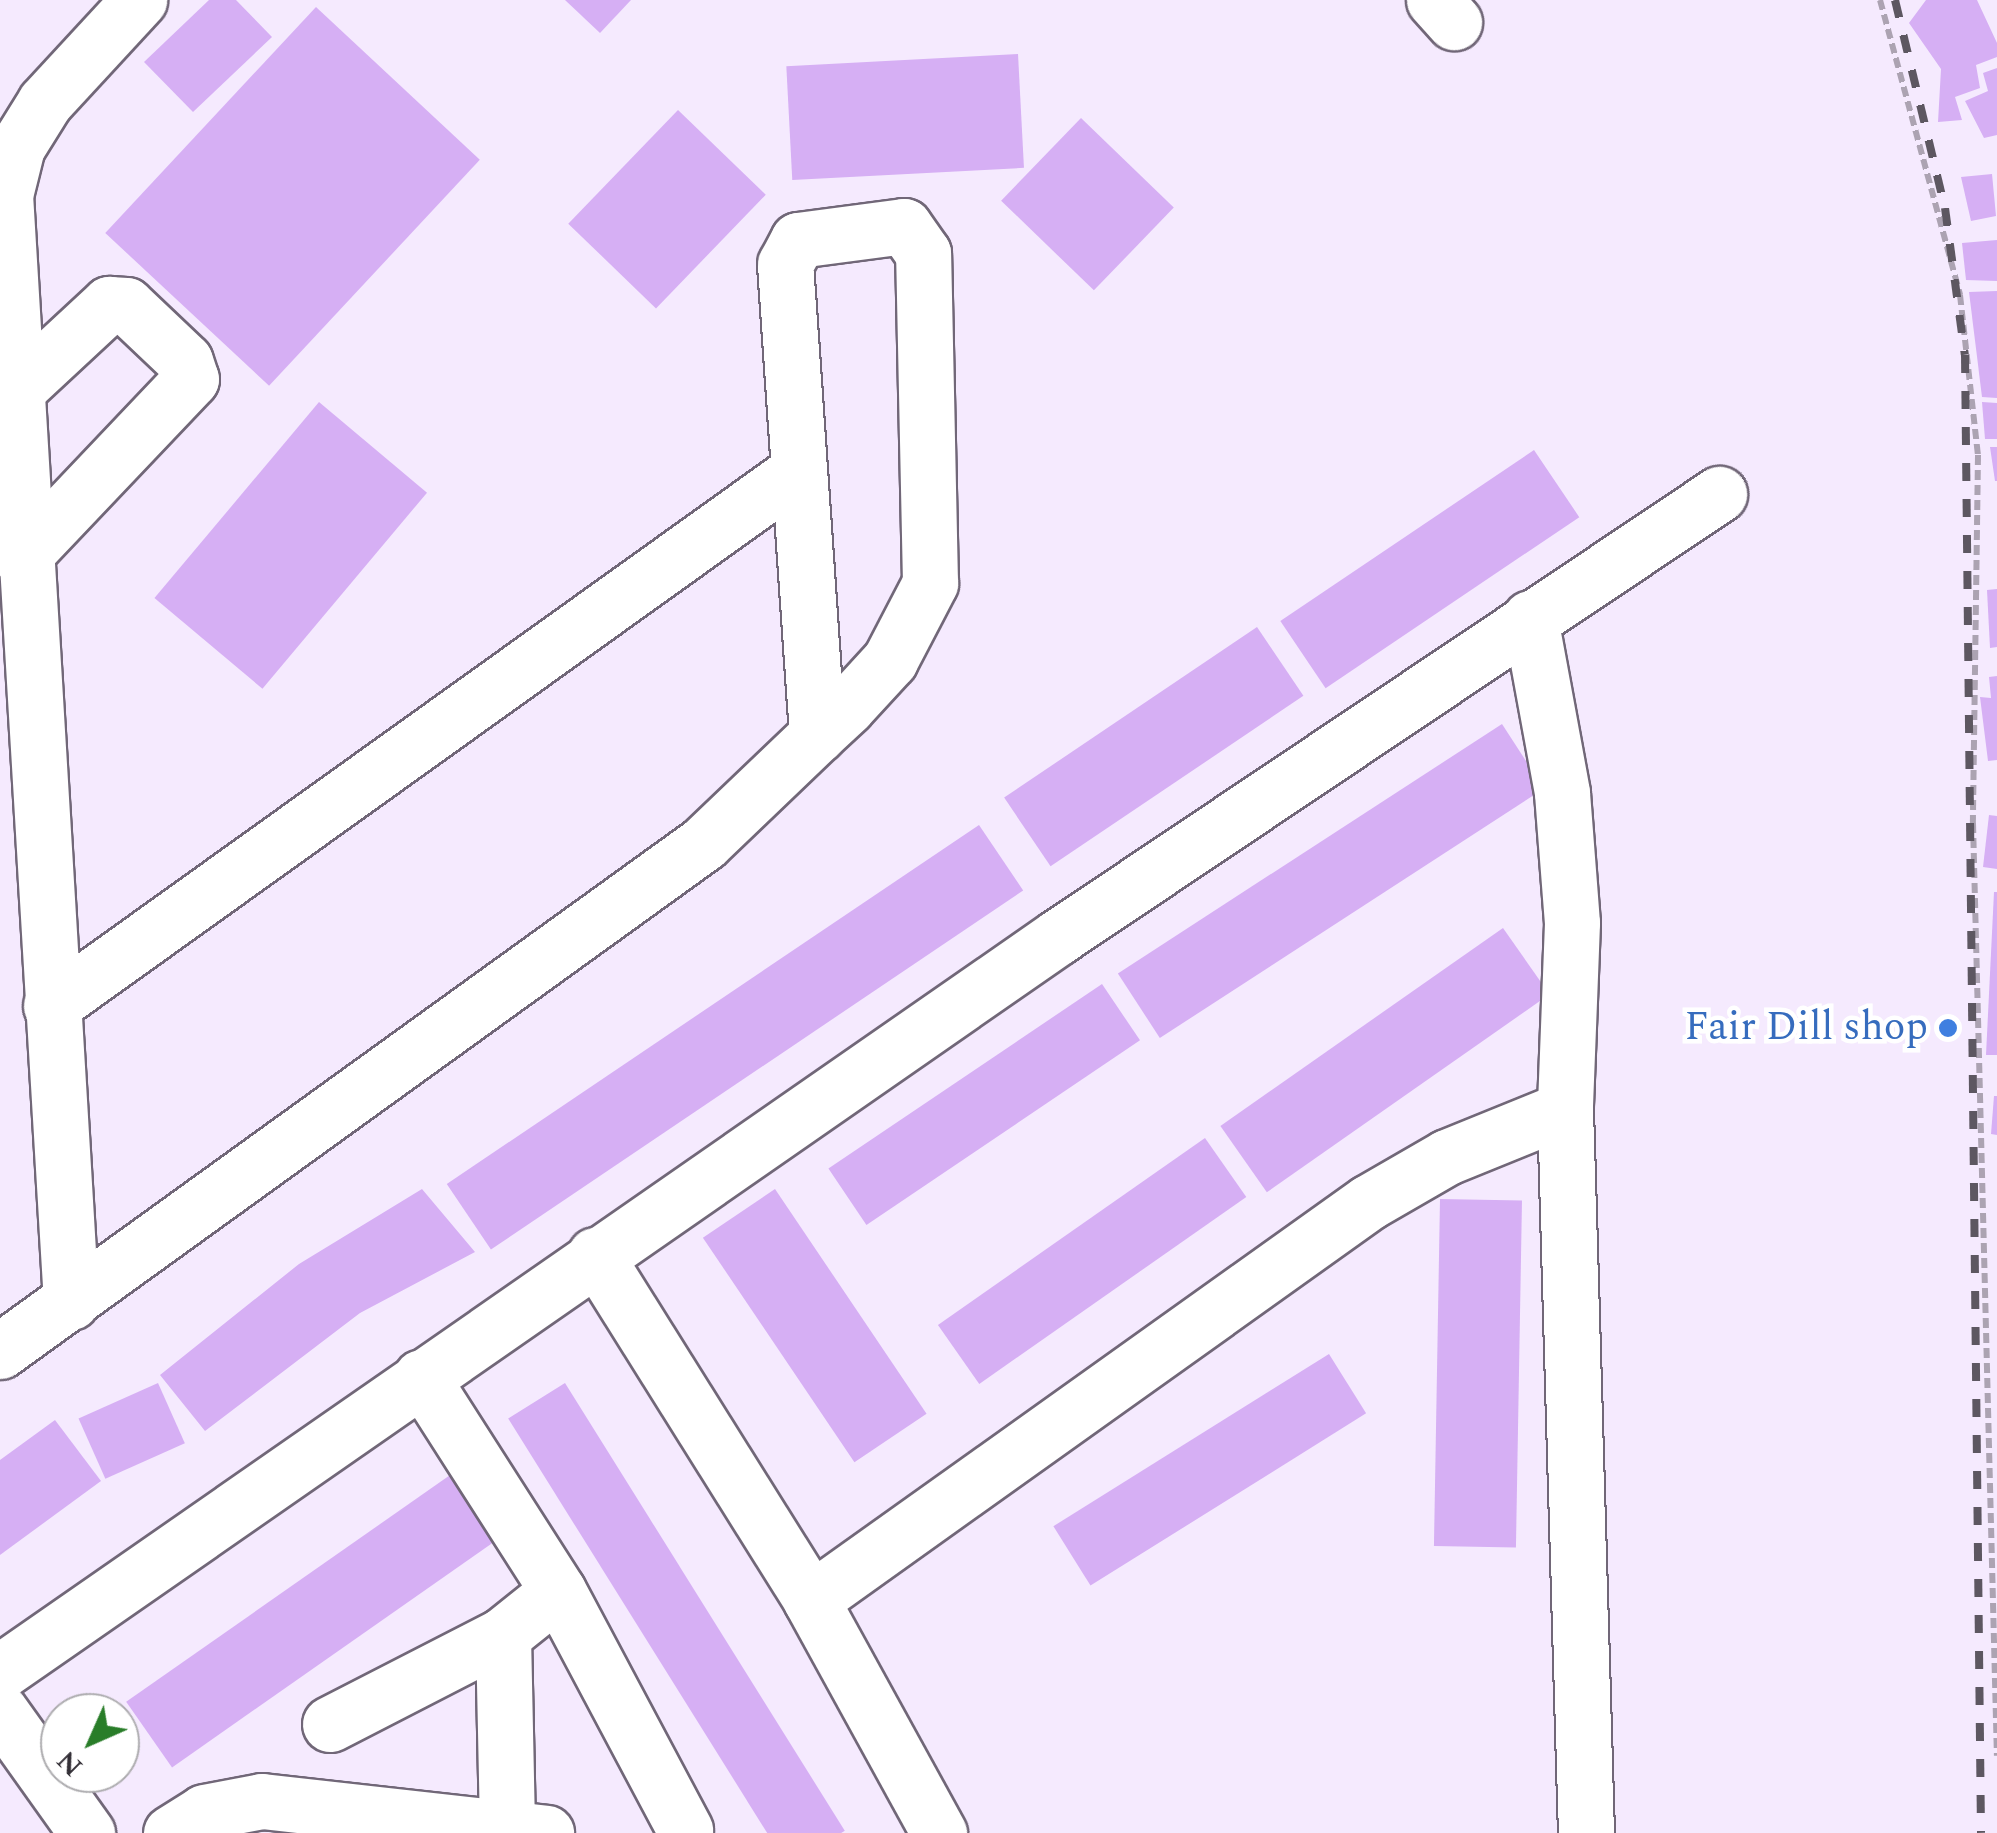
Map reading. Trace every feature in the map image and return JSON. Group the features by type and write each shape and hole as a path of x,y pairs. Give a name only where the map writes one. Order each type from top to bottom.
{"street":[{"path":"71,1302 1,258 16,147 138,0"},
{"path":"0,1351 704,842 817,735 890,660 930,583 923,253 904,226 798,240 788,252 798,471 817,735"},
{"path":"11,395 109,304 126,306 185,361 191,380 21,558"},
{"path":"51,1006 798,471"},
{"path":"0,1672 596,1255 1718,494"},
{"path":"1530,618 1562,793 1572,922 1565,1109 1586,1833"},
{"path":"811,1600 1369,1202 1447,1157 1565,1109"},
{"path":"596,1255 811,1600 939,1833"},
{"path":"421,1377 558,1591 686,1830"},
{"path":"330,1724 502,1636 558,1591"},
{"path":"172,1833 204,1812 262,1801 525,1829 502,1636"},
{"path":"0,1711 87,1833"}],"path":[{"path":"1880,0 1960,294 1978,456 1973,823 1997,1756"}],"building":[{"path":"209,0 236,0 272,37 193,112 144,62"},
{"path":"565,0 631,0 600,33"},
{"path":"1926,0 1977,0 1997,43 1997,57 1976,65 1980,88 1955,97 1962,120 1938,122 1941,69 1909,23"},
{"path":"316,7 480,160 269,386 105,233"},
{"path":"1018,54 1024,168 792,180 786,66"},
{"path":"1997,68 1997,135 1984,138 1965,101 1988,91 1983,73"},
{"path":"678,110 766,195 656,308 568,224"},
{"path":"1081,118 1174,208 1094,290 1001,201"},
{"path":"1992,174 1996,216 1971,221 1961,177"},
{"path":"1997,240 1997,281 1966,280 1962,243"},
{"path":"1997,291 1997,398 1982,397 1969,292"},
{"path":"319,402 427,493 262,689 154,598"},
{"path":"1982,402 1997,403 1997,439 1985,439"},
{"path":"1990,447 1997,447 1997,481 1995,481"},
{"path":"1534,450 1579,517 1326,688 1280,621"},
{"path":"1997,589 1997,647 1990,648 1987,590"},
{"path":"1257,627 1303,696 1051,866 1004,798"},
{"path":"1997,676 1997,760 1988,761 1980,697 1991,698 1989,677"},
{"path":"1502,724 1544,789 1160,1038 1118,973"},
{"path":"1989,815 1997,816 1997,869 1983,867"},
{"path":"979,825 1023,890 491,1249 447,1184"},
{"path":"1994,892 1997,1055 1986,1055"},
{"path":"1503,928 1549,994 1267,1192 1220,1126"},
{"path":"1102,984 1140,1040 866,1225 828,1169"},
{"path":"1997,1096 1997,1135 1991,1134"},
{"path":"1205,1138 1246,1197 979,1384 938,1325"},
{"path":"422,1189 475,1252 360,1313 205,1431 160,1375 299,1264"},
{"path":"775,1189 927,1414 854,1462 703,1238"},
{"path":"1440,1199 1522,1200 1516,1547 1434,1546"},
{"path":"1329,1354 1366,1413 1090,1586 1053,1526"},
{"path":"158,1383 185,1443 105,1479 79,1418"},
{"path":"565,1383 845,1831 767,1833 508,1419"},
{"path":"55,1420 101,1481 0,1555 0,1460"},
{"path":"453,1473 499,1539 172,1767 140,1722 139,1693"}],"railway":[{"path":"1895,0 1945,208 1965,355 1981,1833"}],"place":[{"name":"Fair Dill shop","path":"1948,1028"}]}
